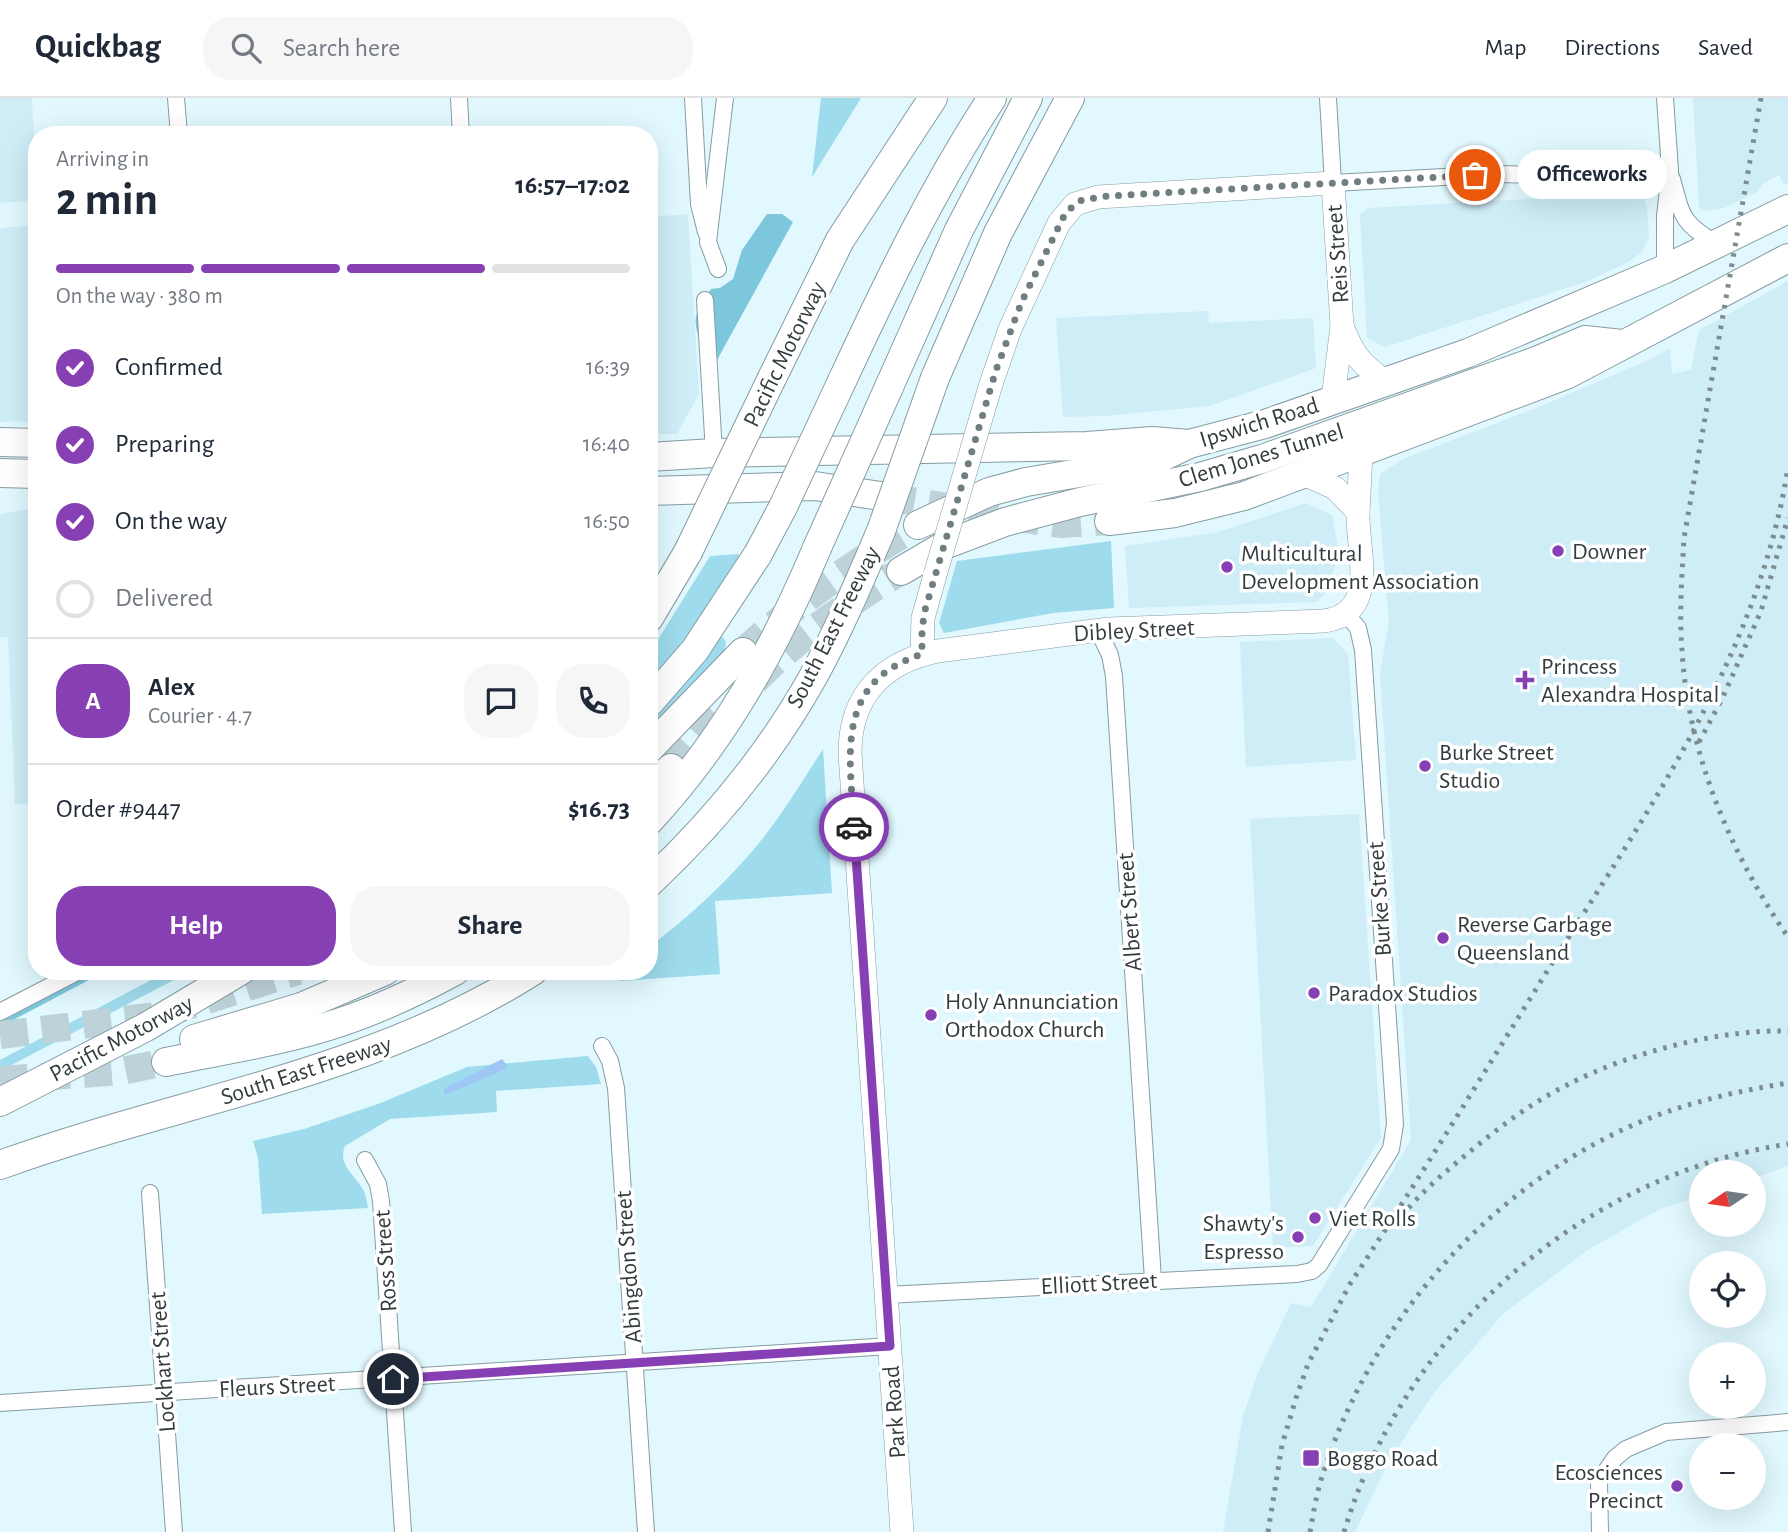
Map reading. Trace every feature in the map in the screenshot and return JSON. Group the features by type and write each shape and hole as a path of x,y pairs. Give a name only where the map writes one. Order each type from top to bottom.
{"highway":[{"name":"Pacific Motorway","path":"658,603 688,552 840,240 933,98"},
{"path":"658,693 695,650 758,554 783,507 895,267 949,167 992,98"},
{"path":"658,810 711,747 744,697 779,635 959,230 1028,98"},
{"name":"South East Freeway","path":"658,875 689,846 726,802 783,726 812,678 846,612 881,531 935,378 998,233 1070,98"},
{"name":"Ipswich Road","path":"658,456 1087,446 1152,440 1189,444 1265,424 1468,353 1665,269 1788,209"},
{"path":"1109,521 1175,513 1244,496 1566,375 1788,258"},
{"name":"Clem Jones Tunnel","path":"901,571 947,544 1005,522 1251,463 1585,340 1622,344"},
{"path":"0,442 28,443"},
{"name":"Clem Jones Tunnel","path":"918,525 989,492 1156,460 1189,444"},
{"path":"0,473 28,474"},
{"path":"658,491 815,486 887,497"},
{"path":"658,741 743,652"},
{"path":"658,780 671,768"},
{"name":"Pacific Motorway","path":"0,1102 146,1027 225,980"},
{"path":"364,980 301,1007 165,1055 285,1037 340,1022 437,980"},
{"name":"South East Freeway","path":"0,1164 345,1061 437,1024 518,980"}],"street":[{"path":"177,98 179,126"},
{"path":"458,98 460,126"},
{"path":"693,98 699,204 718,269"},
{"path":"708,242 725,98"},
{"name":"Reis Street","path":"1328,98 1342,326 1333,399"},
{"path":"1665,98 1670,170 1665,216 1665,269"},
{"path":"922,654 923,618 1010,329 1059,223 1075,204 1089,198 1108,196 1333,183 1499,174 1578,176 1670,170"},
{"path":"1670,170 1681,213 1688,224 1716,244"},
{"path":"705,300 714,453"},
{"name":"Reis Street","path":"1342,326 1354,355 1366,368 1385,381"},
{"path":"1346,614 1355,606 1362,584 1358,512 1361,495 1361,454"},
{"path":"1304,474 1335,488 1358,512"},
{"name":"Dibley Street","path":"922,654 1098,630 1324,621 1346,614"},
{"name":"Burke Street","path":"1312,1271 1319,1265 1391,1149 1395,1132 1363,650 1358,628 1346,614"},
{"name":"Albert Street","path":"1098,630 1110,655 1113,669 1153,1280"},
{"name":"Park Road","path":"902,1532 850,740 856,712 876,681 895,666 922,654"},
{"path":"0,1012 62,980"},
{"name":"Abingdon Street","path":"602,1046 611,1061 616,1087 646,1532"},
{"name":"Ross Street","path":"365,1160 377,1184 381,1201 404,1532"},
{"name":"Lockhart Street","path":"150,1193 174,1532"},
{"name":"Elliott Street","path":"886,1296 1297,1274 1312,1271"},
{"name":"Fleurs Street","path":"0,1403 890,1346"},
{"path":"1600,1532 1599,1481 1615,1458 1626,1449 1666,1432 1788,1422"}],"shaded area":[{"path":"0,98 32,98 33,126 28,126 28,201 0,203"},
{"path":"821,98 861,98 812,177"},
{"path":"1693,98 1788,98 1788,183 1784,185 1779,175 1764,183 1757,192 1724,208 1705,211 1699,207"},
{"path":"1629,190 1642,194 1647,206 1649,238 1641,253 1628,262 1588,281 1385,347 1367,338 1360,214 1368,208"},
{"path":"688,214 699,394 677,434 658,434 658,216"},
{"path":"767,214 782,214 793,222 717,360 705,355 696,327 697,314 711,289 720,288 733,279 742,250"},
{"path":"28,226 28,421 0,422 0,228"},
{"path":"1788,281 1788,1166 1766,1174 1766,1160 1689,1160 1689,1200 1660,1209 1586,1251 1504,1313 1435,1392 1413,1424 1386,1467 1355,1532 1223,1532 1243,1416 1258,1373 1291,1303 1311,1307 1411,1140 1380,673 1389,621 1378,493 1380,474 1403,459 1541,406 1649,360 1670,348 1672,374 1691,370 1699,330"},
{"path":"1208,311 1209,323 1313,318 1316,368 1210,406 1063,417 1056,318"},
{"path":"1306,503 1332,515 1339,552 1329,588 1317,602 1129,608 1125,546 1218,532"},
{"path":"28,509 28,803 15,804 8,637 0,637 0,514"},
{"path":"1111,541 1114,608 1053,613 944,633 939,623 957,561"},
{"path":"739,554 738,561 683,642 658,671 658,640 710,556"},
{"path":"721,635 726,642 725,650 658,721 658,703"},
{"path":"1333,638 1348,654 1356,760 1246,767 1240,642"},
{"path":"823,749 832,893 715,901 720,974 658,978 658,940 726,880 779,817"},
{"path":"1359,814 1381,1138 1313,1246 1273,1248 1250,819"},
{"path":"79,980 89,980 0,1027 0,1022"},
{"path":"151,980 174,980 0,1071 0,1060"},
{"path":"588,1056 596,1067 601,1084 496,1091 497,1112 390,1119 345,1146 345,1165 364,1191 368,1208 262,1214 258,1158 253,1141 304,1129 378,1104 467,1067"},
{"path":"502,1059 506,1069 445,1095 444,1089"}],"tunnel":[{"path":"887,497 1062,524 1109,521"},
{"path":"743,652 827,584 918,525"},
{"path":"755,681 807,635 901,571"},
{"path":"671,768 722,714"},
{"path":"0,1035 156,1016 270,980"},
{"path":"0,1080 122,1071 166,1062"}],"railway":[{"path":"1761,98 1684,538 1681,636 1693,726 1716,801 1748,871 1788,937"},
{"path":"1268,1532 1282,1445 1308,1364 1350,1284 1629,842 1697,723 1728,662 1753,599 1774,534 1788,467"},
{"path":"1699,742 1722,699 1761,611 1788,518"},
{"path":"1402,1216 1458,1161 1491,1135 1528,1108 1591,1073 1675,1045 1733,1034 1788,1031"},
{"path":"1310,1532 1321,1480 1340,1427 1365,1376 1395,1327 1429,1281 1468,1239 1511,1200 1557,1167 1628,1127 1695,1103 1788,1083"},
{"path":"1344,1532 1372,1459 1410,1391 1457,1330 1511,1275 1573,1228 1640,1190 1712,1161 1788,1144"}],"way so far":[{"path":"854,827 850,753 853,720 864,697 876,681 895,666 922,654 925,610 1000,357 1034,273 1069,208 1089,198 1108,196 1475,175"}],"place":[{"name":"Officeworks","path":"1475,175"},
{"name":"Downer","path":"1558,551"},
{"name":"Multicultural Development Association","path":"1227,567"},
{"name":"Princess Alexandra Hospital","path":"1525,680"},
{"name":"Burke Street Studio","path":"1425,766"},
{"name":"Reverse Garbage Queensland","path":"1443,938"},
{"name":"Paradox Studios","path":"1314,993"},
{"name":"Holy Annunciation Orthodox Church","path":"931,1015"},
{"name":"Viet Rolls","path":"1315,1218"},
{"name":"Shawty's Espresso","path":"1298,1237"},
{"name":"Boggo Road","path":"1311,1458"},
{"name":"Ecosciences Precinct","path":"1677,1486"}],"route":[{"path":"393,1379 890,1346 854,827"}]}
